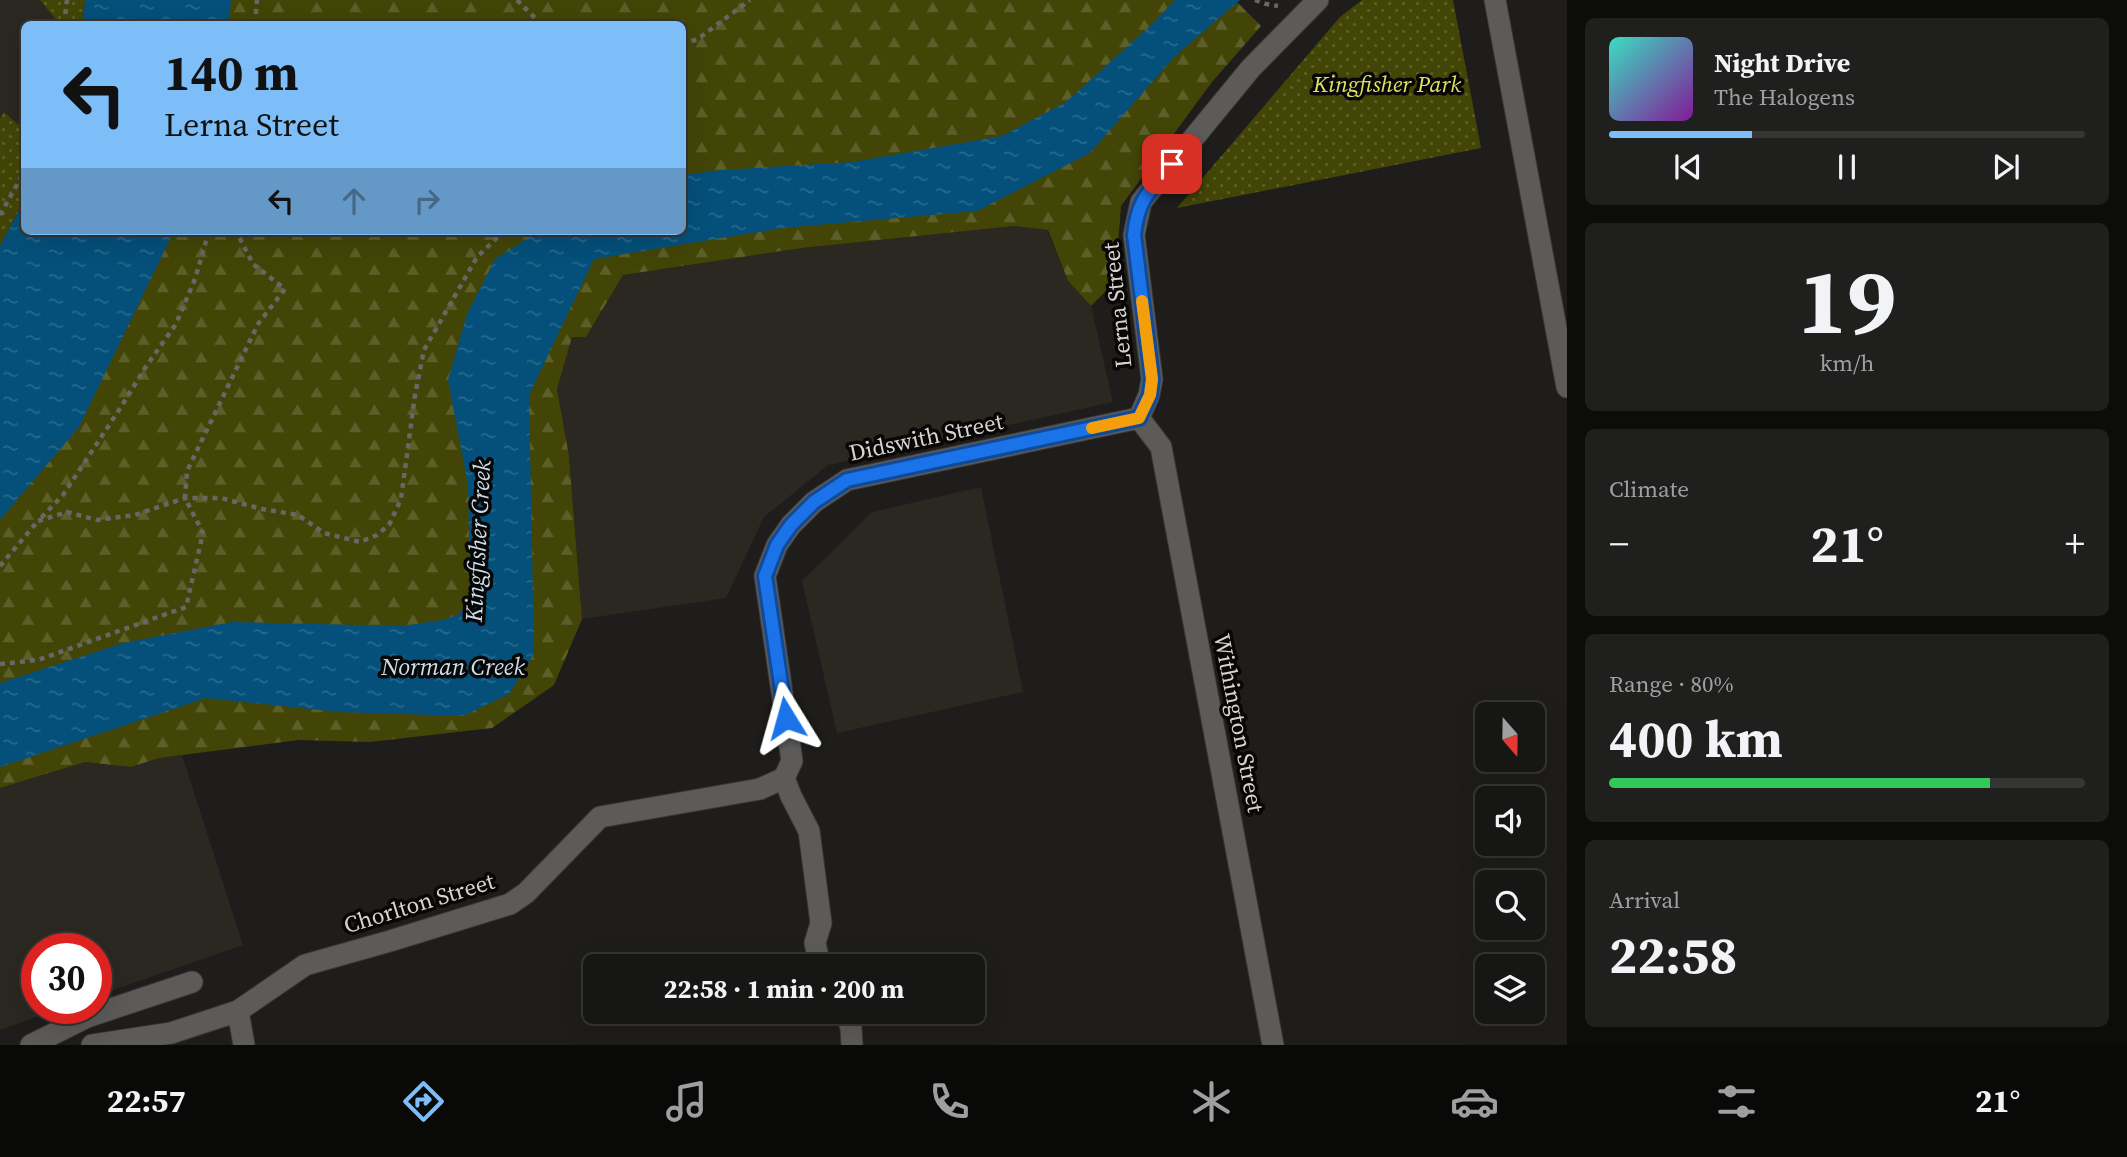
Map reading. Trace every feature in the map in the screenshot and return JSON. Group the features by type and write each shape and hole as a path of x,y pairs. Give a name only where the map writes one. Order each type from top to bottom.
{"street":[{"name":"Lerna Street","path":"1139,418 1150,395 1152,379 1134,235 1140,202 1251,68 1318,0"},
{"path":"1496,0 1567,387"},
{"name":"Didswith Street","path":"784,778 792,761 765,576 777,545 791,525 814,502 847,480 1139,418"},
{"name":"Withington Street","path":"1139,418 1161,447 1273,1045"},
{"path":"784,778 790,796 809,831 821,923 815,943 817,954"},
{"name":"Chorlton Street","path":"92,1045 171,1032 238,1011 305,965 510,904 526,893 600,817 760,789 784,778"},
{"path":"31,1045 87,1017 192,982"},
{"path":"238,1011 244,1045"},
{"path":"850,1024 852,1045"}],"path":[{"path":"64,21 67,0"},
{"path":"255,21 257,0"},
{"path":"517,0 538,21"},
{"path":"686,42 698,38 750,0"},
{"path":"1255,0 1266,5"},
{"path":"0,215 21,177"},
{"path":"0,566 64,495 176,324 195,279 208,235"},
{"path":"0,664 38,660 186,607 203,533 185,498 187,471 258,324 285,289 253,264 238,235"},
{"path":"38,521 67,512 97,520 135,515 185,498 220,498 298,515 324,533 360,542 377,535 388,525 401,499 424,350 477,257 500,235"}],"shaded area":[{"path":"0,0 40,0 56,20 21,21 21,127 4,113 0,118"},
{"path":"1014,226 1047,230 1068,281 1091,306 1113,402 828,465 764,517 726,598 582,619 569,456 557,389 572,337 586,337 623,275 802,248"},
{"path":"981,487 1023,692 837,733 802,581 872,512"},
{"path":"182,755 243,945 112,990 112,933 21,933 21,1023 0,1030 0,788 85,762 131,767 159,758"}],"green space":[{"path":"40,0 85,0 83,21 56,20"},
{"path":"185,0 1235,0 1261,26 1212,82 1121,206 1115,282 1091,306 1068,281 1048,230 1014,226 802,248 623,275 586,337 572,337 557,389 569,456 582,619 554,685 492,728 370,742 299,740 159,758 131,767 85,762 0,788 0,432 124,235 686,235 686,21 182,21"},
{"name":"Kingfisher Park","path":"1362,0 1453,0 1481,148 1177,208 1340,17"},
{"path":"4,112 21,127 21,207 0,246 0,118"}],"water":[{"path":"85,0 231,0 229,21 83,21"},
{"name":"Norman Creek","path":"1175,0 1240,0 1174,57 1090,153 977,211 783,228 594,259 529,395 534,654 509,694 463,716 339,712 206,698 0,767 0,683 123,643 232,622 402,626 442,620 460,614 470,594 468,485 448,380 467,314 495,259 533,235 686,235 686,175 852,162 1002,136 1066,102"},
{"path":"21,207 21,235 172,235 79,427 0,520 0,246"}],"slow traffic":[{"path":"1092,428 1139,418 1150,395 1152,379 1142,301"}],"route":[{"path":"786,718 765,576 777,545 791,525 814,502 847,480 1139,418 1150,395 1152,379 1134,235 1136,217 1140,202 1172,164"}],"water label":[{"name":"Kingfisher Creek","path":"478,541"}]}
